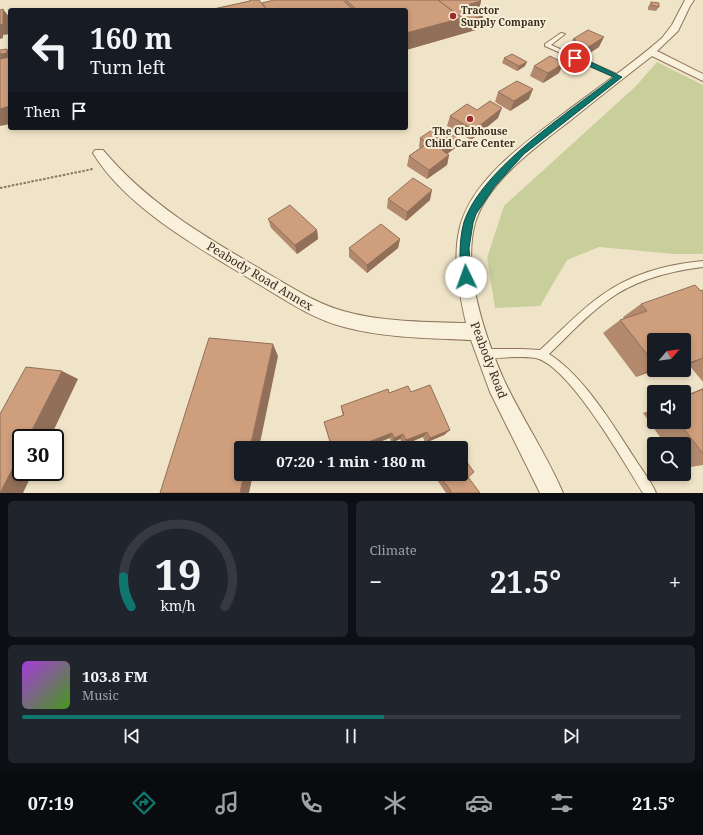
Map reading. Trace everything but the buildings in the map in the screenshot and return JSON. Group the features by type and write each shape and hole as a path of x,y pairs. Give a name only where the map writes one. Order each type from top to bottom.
{"street":[{"name":"Peabody Road","path":"552,493 505,403 476,332 469,301 465,262 466,235 473,213 492,184 513,160 651,52 677,26 683,8 690,0"},
{"path":"651,52 703,78"},
{"name":"Peabody Road Annex","path":"99,153 108,166 142,198 197,238 233,261 316,309 344,319 368,323 476,332"}],"lane":[{"path":"563,34 547,44 619,77"},
{"path":"541,355 613,292 649,276 671,269 703,264"},
{"path":"484,354 541,355 556,366 588,400 650,493"}],"path":[{"path":"0,188 108,166"}],"green space":[{"path":"657,62 703,85 703,254 674,254 599,247 567,260 540,306 495,308 487,258 504,206 636,86"}],"place":[{"name":"Tractor Supply Company","path":"453,16"},
{"name":"The Clubhouse Child Care Center","path":"470,119"}],"route":[{"path":"466,277 465,248 468,223 498,176 522,152 619,77 575,58"}]}
